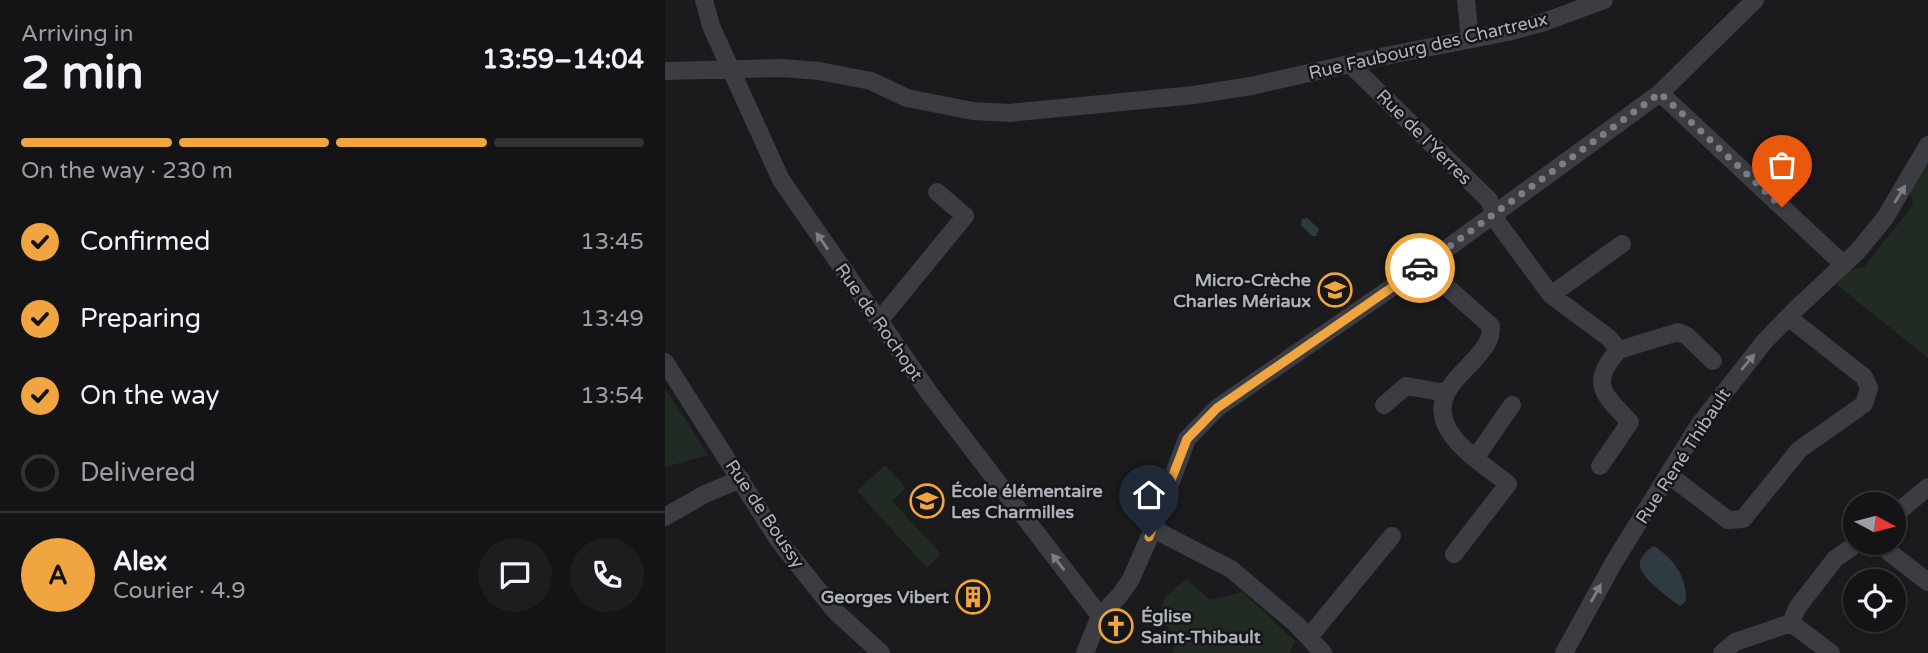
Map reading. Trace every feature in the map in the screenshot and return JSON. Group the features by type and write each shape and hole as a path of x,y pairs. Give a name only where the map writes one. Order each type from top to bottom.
{"street":[{"name":"Rue de Rochopt","path":"704,0 711,26 781,180 930,394 1100,616"},
{"path":"1466,0 1470,38"},
{"name":"Rue Faubourg des Chartreux","path":"665,71 798,69 844,74 907,97 991,113 1009,113 1194,95 1251,86 1470,38 1500,34 1544,22 1604,0"},
{"path":"1085,653 1100,616 1131,579 1187,439 1201,423 1217,408 1423,266 1660,93 1755,0"},
{"name":"Rue de l'Yerres","path":"1350,64 1489,200 1498,223 1551,295 1609,338 1619,350"},
{"path":"1660,93 1843,264"},
{"name":"Rue René Thibault","path":"1564,653 1602,583 1699,425 1730,384 1789,317 1857,253 1885,218 1928,145"},
{"path":"879,321 965,216 937,192"},
{"path":"1551,295 1622,244"},
{"path":"1423,266 1492,326 1491,339 1447,393 1443,407 1443,423 1450,436 1509,484 1454,554"},
{"path":"1669,475 1728,520 1743,519 1799,450 1864,404 1869,388 1864,377 1789,317"},
{"path":"1600,466 1630,422 1605,396 1601,385 1602,374 1619,350 1678,332 1713,361"},
{"name":"Rue de Boussy","path":"665,362 779,541 835,611 881,653"},
{"path":"1384,405 1406,386 1447,393"},
{"path":"1476,457 1512,405"},
{"path":"665,517 705,494 741,479"},
{"path":"1906,505 1928,487"},
{"path":"1153,529 1231,569 1296,624 1323,653"},
{"path":"1308,637 1392,536"},
{"path":"1791,624 1797,608 1835,559 1843,553"},
{"path":"1893,555 1928,582"},
{"path":"1722,653 1735,642 1791,624"},
{"path":"1791,624 1831,653"}],"shaded area":[{"path":"1928,163 1928,358 1836,284 1851,270 1864,267 1913,205 1910,192"},
{"path":"1307,218 1319,229 1316,236 1312,236 1301,225 1302,219"},
{"path":"665,388 708,455 665,467"},
{"path":"885,465 906,488 892,501 941,554 927,568 857,491"},
{"path":"1654,546 1668,557 1682,576 1686,601 1680,606 1653,584 1641,570 1641,559"},
{"path":"1186,579 1210,600 1243,592 1295,641 1290,653 1172,653 1177,636 1159,619 1164,598"}],"way so far":[{"path":"1420,268 1660,93 1782,207"}],"place":[{"name":"Micro-Crèche Charles Mériaux","path":"1335,290"},
{"name":"École élémentaire Les Charmilles","path":"927,501"},
{"name":"Georges Vibert","path":"973,597"},
{"name":"Église Saint-Thibault","path":"1116,626"}],"route":[{"path":"1149,537 1187,439 1201,423 1217,408 1420,268"}]}
